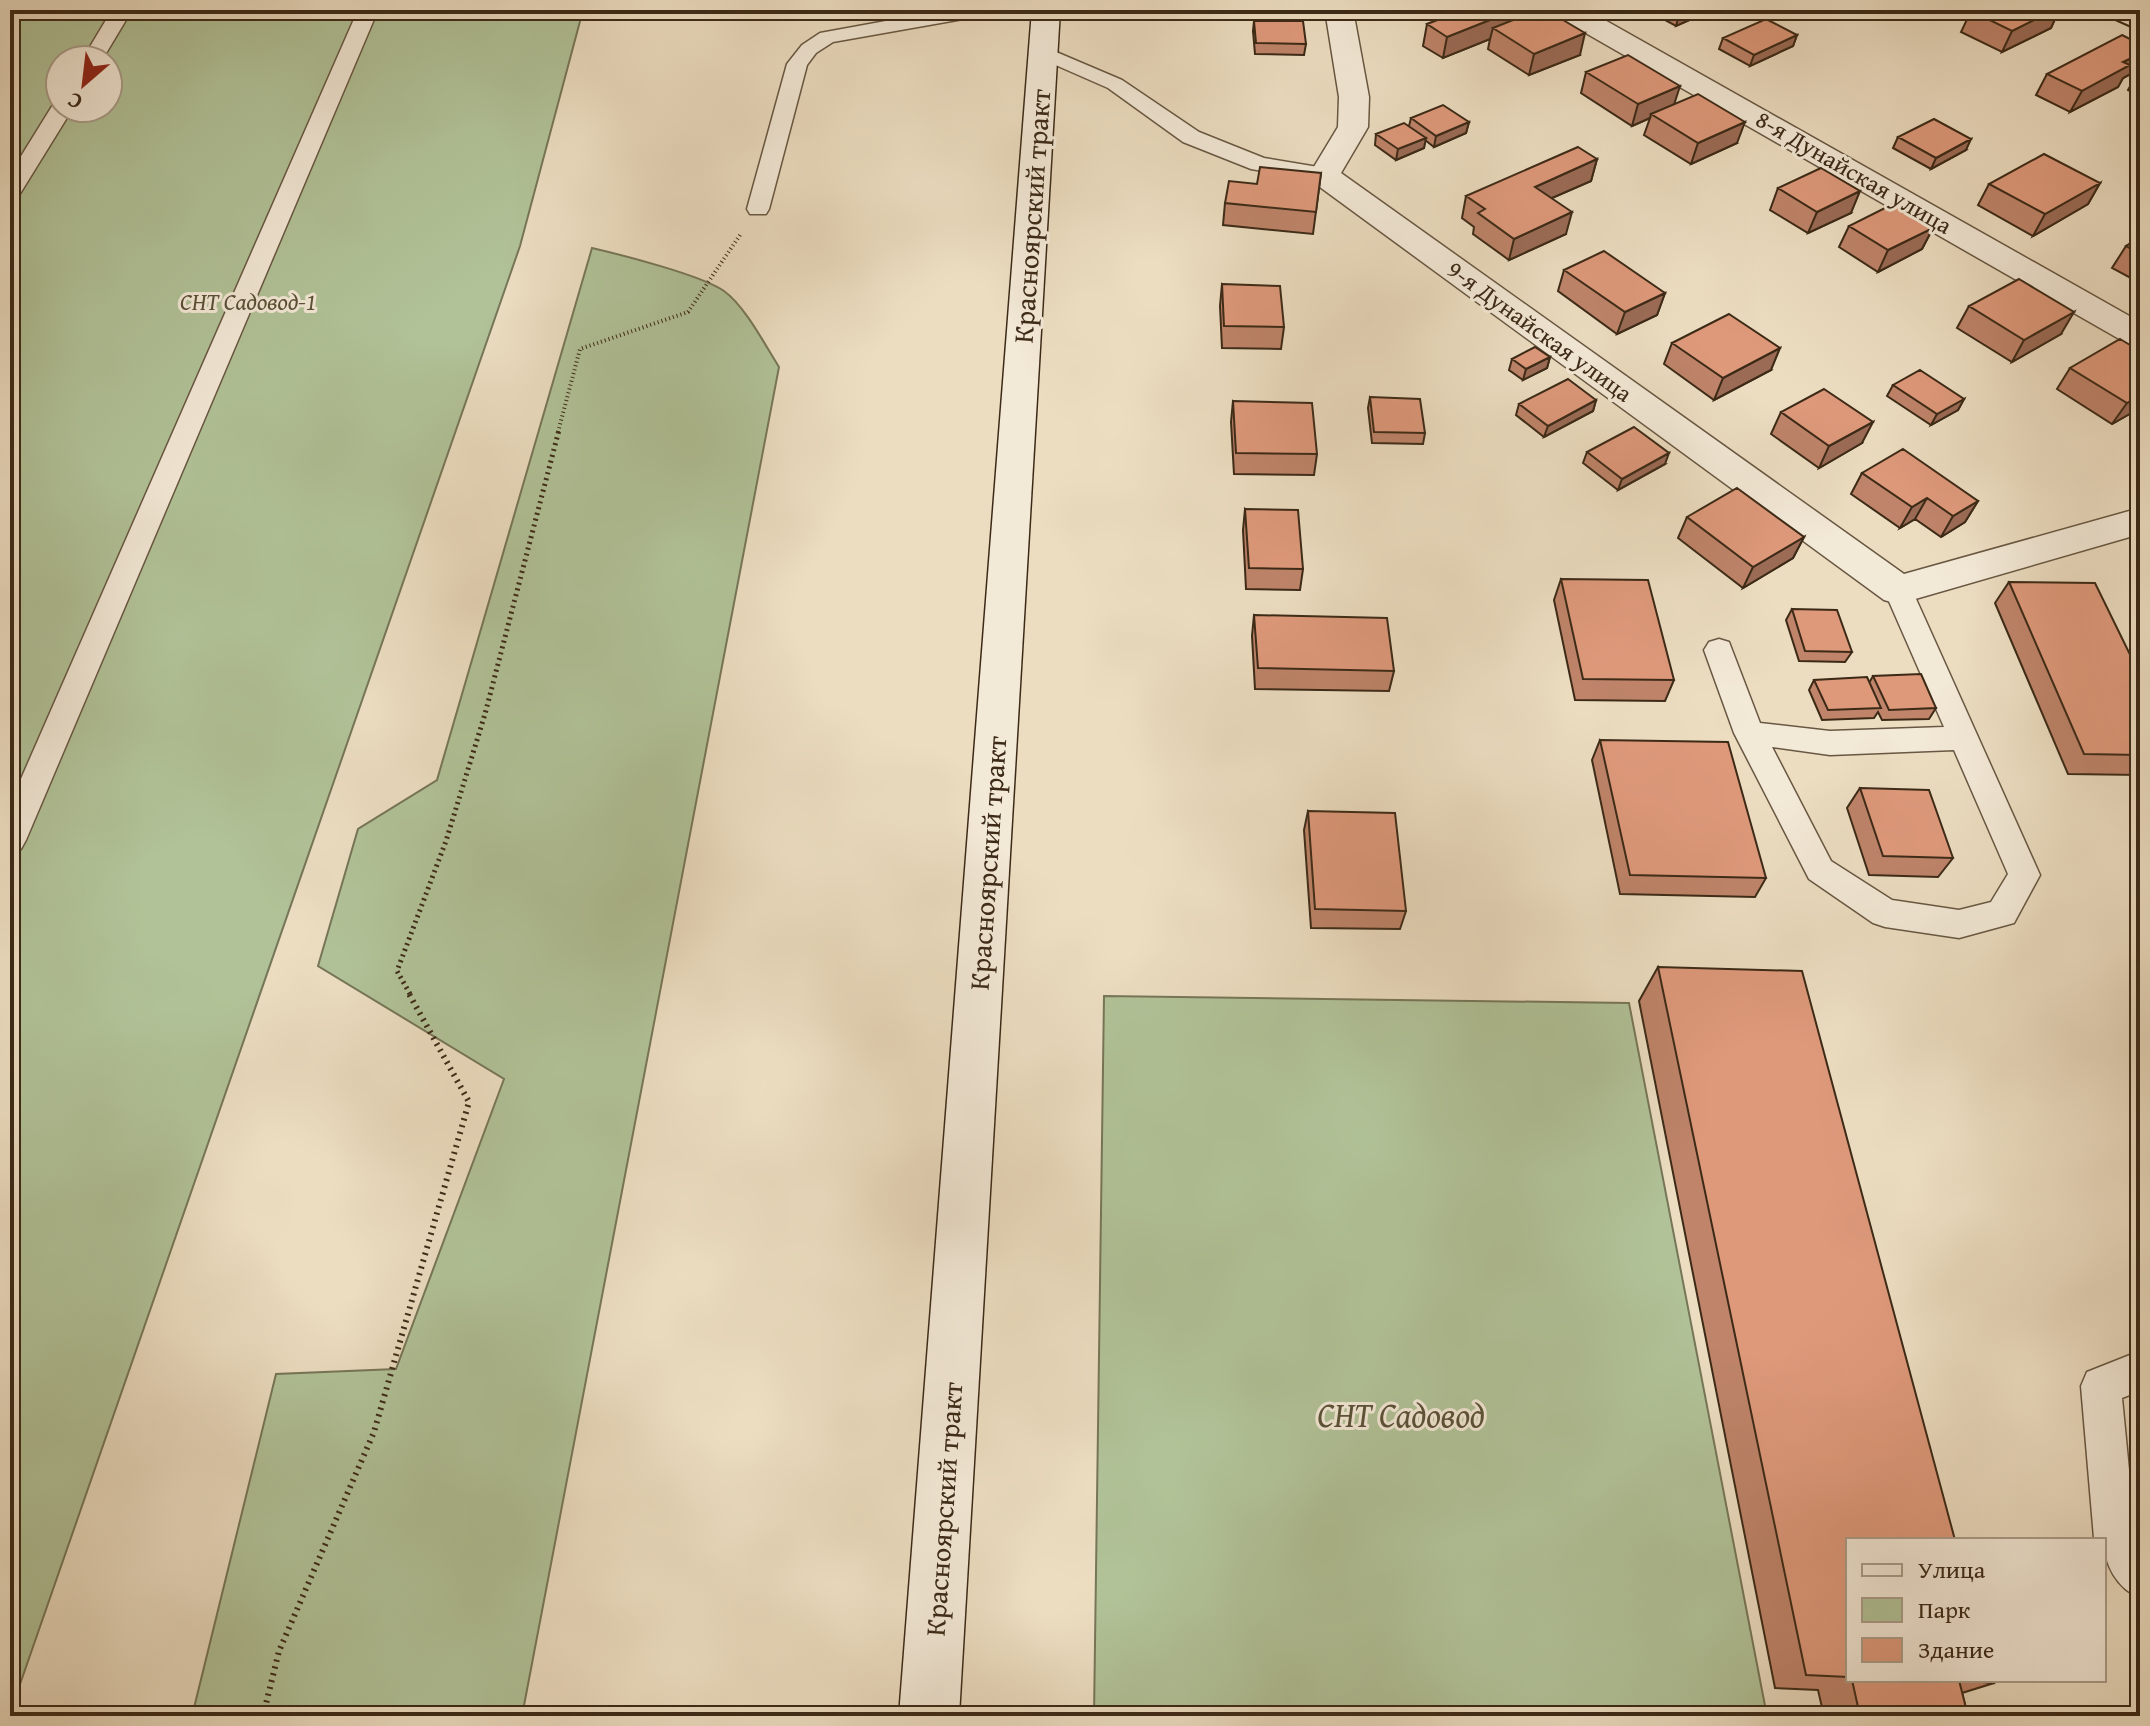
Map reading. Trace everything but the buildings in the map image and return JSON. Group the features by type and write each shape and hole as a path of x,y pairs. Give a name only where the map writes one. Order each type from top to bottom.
{"street":[{"path":"1324,175 1353,127 1354,97 1339,10"},
{"name":"8-я Дунайская улица","path":"1566,10 2140,336"},
{"name":"Красноярский тракт","path":"929,1716 1044,31"},
{"name":"9-я Дунайская улица","path":"1324,175 1898,590"},
{"path":"1898,590 2140,521"}],"lane":[{"path":"102,44 122,10"},
{"path":"10,840 368,10"},
{"path":"758,209 797,64 809,49 827,37 980,10"},
{"path":"1044,31 1191,137 1259,164 1324,175"},
{"path":"10,192 52,124"},
{"path":"1719,650 1749,733 1820,870 1885,913 1959,924 2002,913 2024,875 1898,590"},
{"path":"1749,733 1830,743 1963,738"},
{"path":"2140,1371 2101,1386 2115,1538 2140,1577"}],"path":[{"path":"263,1716 279,1651 374,1432 469,1102 397,971 446,841 485,714 580,349 688,312 758,209"}],"green space":[{"name":"СНТ Садовод-1","path":"10,10 583,10 520,246 10,1713"},
{"path":"592,248 680,272 724,291 747,316 779,367 522,1716 192,1716 276,1374 396,1369 504,1079 318,966 358,829 437,780"},
{"name":"СНТ Садовод","path":"1104,996 1629,1003 1767,1716 1094,1716"}],"tram line":[{"path":"2093,10 2140,31"}]}
